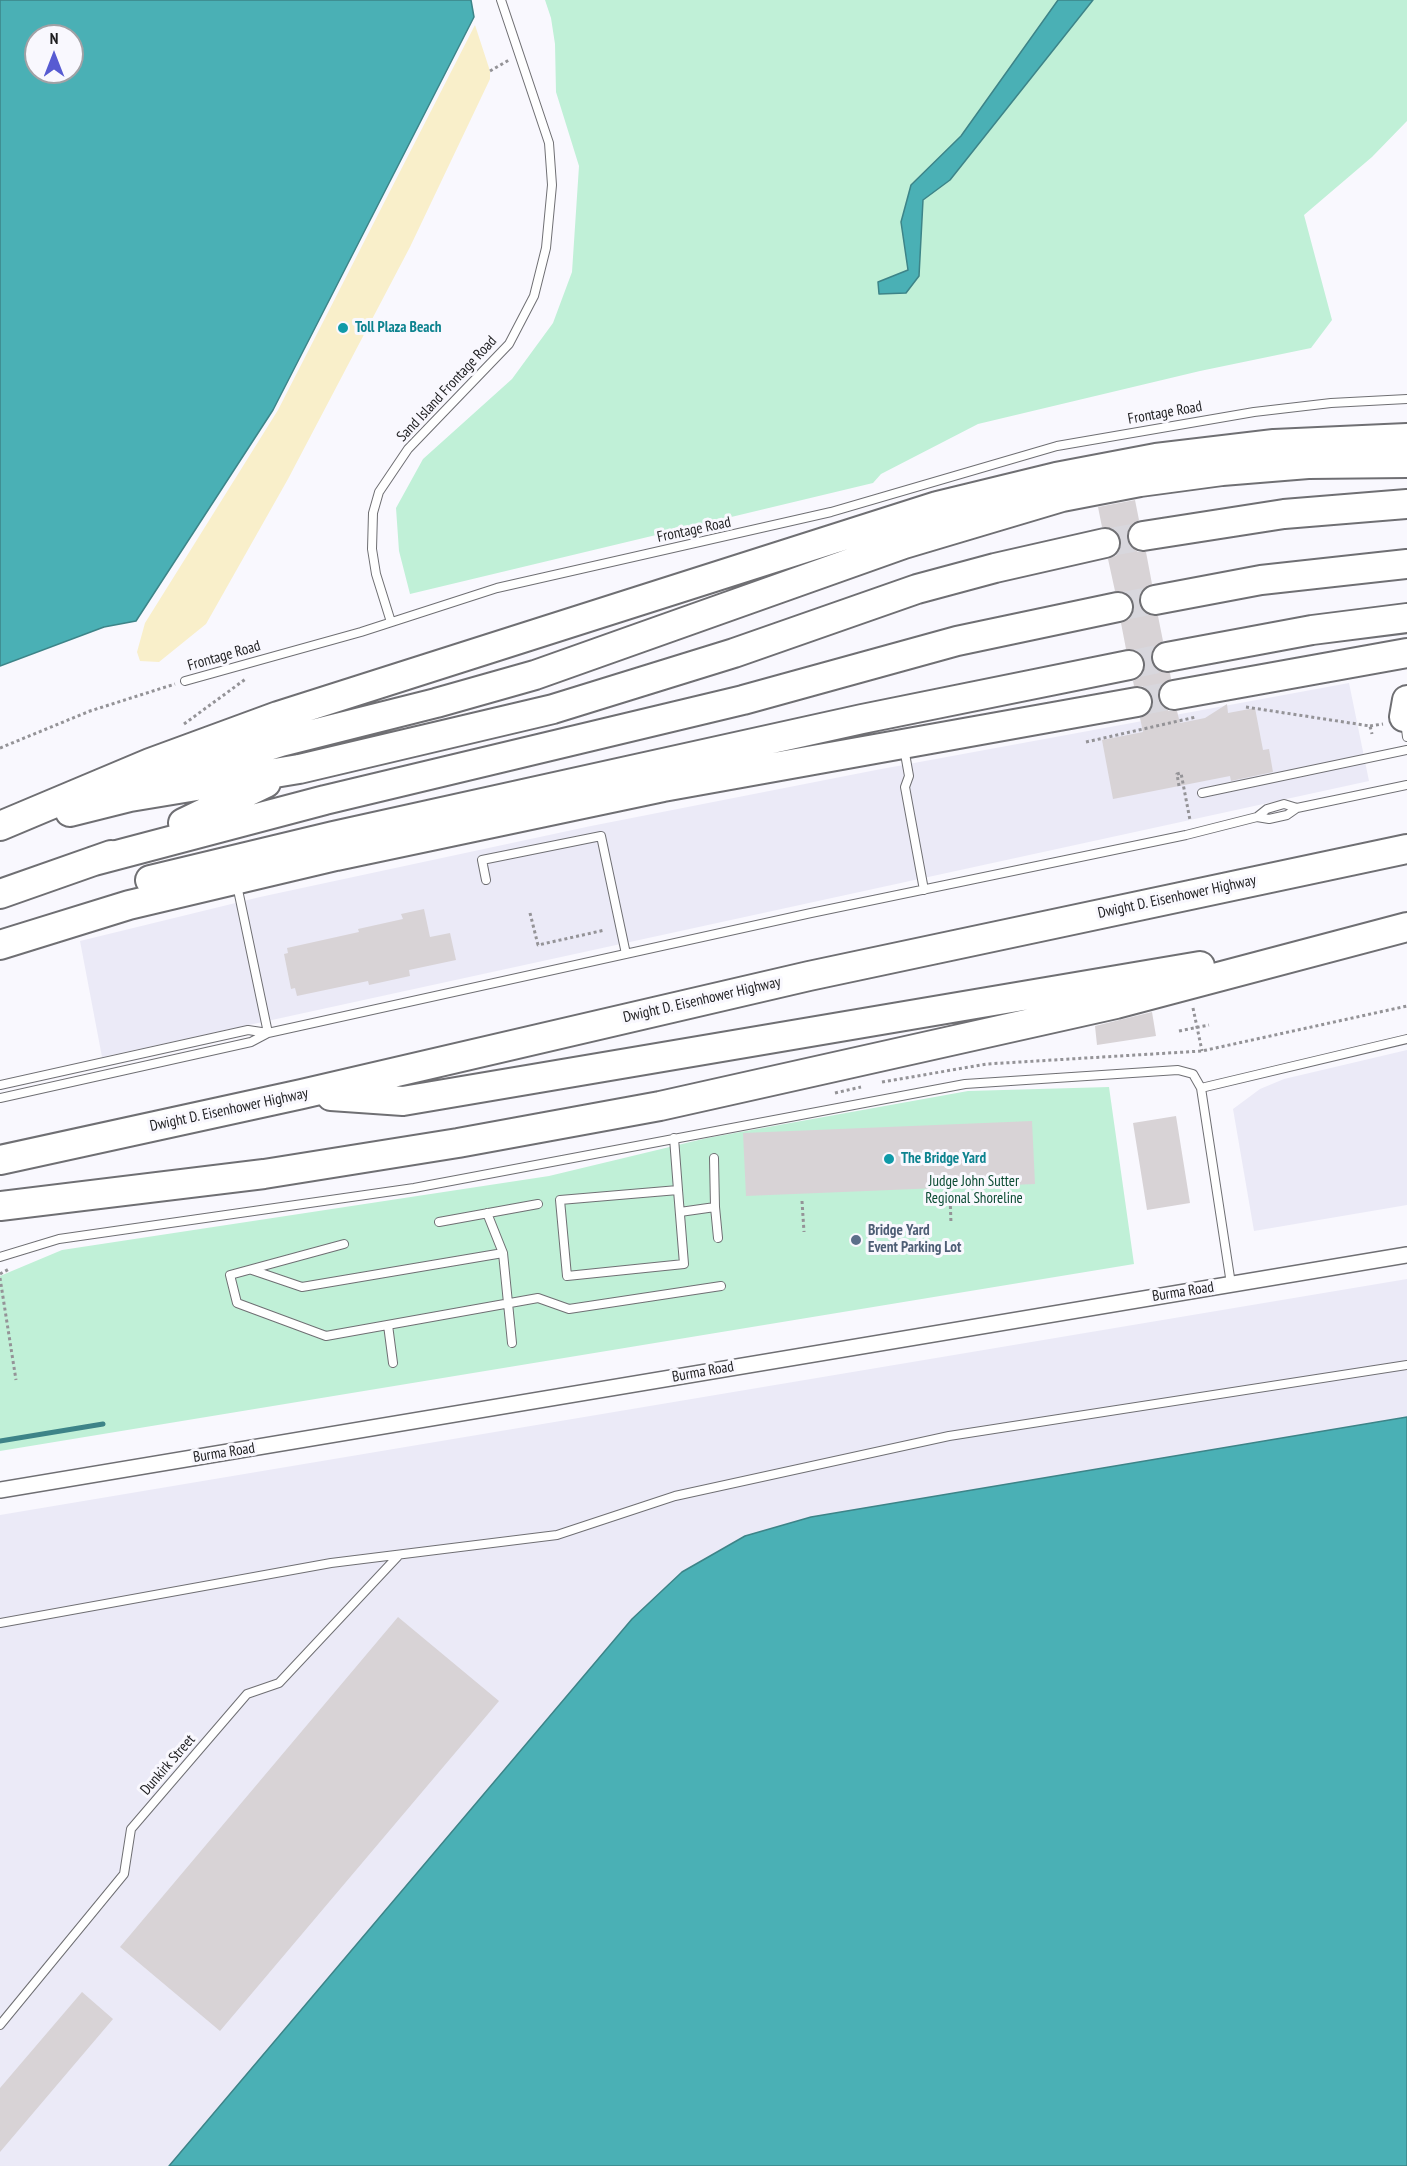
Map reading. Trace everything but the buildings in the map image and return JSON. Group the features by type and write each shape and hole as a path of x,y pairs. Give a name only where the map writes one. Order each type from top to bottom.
{"highway":[{"path":"0,826 108,779 239,729 858,529 937,506 1056,477 1156,458 1294,442 1407,438"},
{"path":"0,840 78,809 248,751 535,675 904,544 1062,497 1140,482 1222,471 1308,464 1407,463"},
{"path":"1143,536 1284,514 1407,504"},
{"path":"78,809 130,797 319,764 576,702 734,653 917,590 995,568 1105,543"},
{"path":"1155,600 1271,579 1407,564"},
{"path":"94,861 325,800 733,702 957,641 1118,607"},
{"path":"1167,657 1312,630 1407,618"},
{"path":"1174,695 1407,653"},
{"path":"0,928 102,894 291,845 862,719 1129,665"},
{"path":"0,945 129,905 236,879 643,791 1137,702"},
{"path":"0,894 137,845 273,780 319,764"},
{"name":"Dwight D. Eisenhower Highway","path":"0,1160 302,1094 820,973 1407,849"},
{"path":"302,1094 403,1101 1272,954 1407,926"},
{"path":"0,1206 276,1172 458,1143 660,1106 1116,1004 1407,926"}],"street":[{"name":"Burma Road","path":"0,1490 1407,1255"}],"lane":[{"name":"Sand Island Frontage Road","path":"391,622 376,574 372,549 373,513 379,492 408,449 509,344 532,302 544,261 551,203 551,154 540,110 518,54 501,0"},
{"name":"Frontage Road","path":"185,681 522,582 842,510 1057,446 1254,412 1331,403 1407,399"},
{"path":"903,745 909,776 905,787 924,890"},
{"path":"1202,794 1407,750"},
{"path":"0,1098 251,1042 268,1033 1186,835 1257,817 1269,819 1287,815 1297,808 1407,784"},
{"path":"486,880 482,860 601,836 626,954"},
{"path":"236,879 268,1033"},
{"path":"0,1085 248,1030 268,1033"},
{"path":"1201,1088 1407,1039"},
{"path":"0,1257 59,1239 414,1188 965,1084 1178,1070 1193,1074 1201,1088 1231,1284"},
{"path":"674,1138 684,1264 567,1276 560,1200 678,1190"},
{"path":"714,1158 718,1238"},
{"path":"439,1222 538,1204"},
{"path":"680,1212 715,1207"},
{"path":"487,1213 503,1253 512,1343"},
{"path":"344,1244 230,1275 237,1303 326,1336 538,1298 569,1309 721,1286"},
{"path":"251,1269 302,1287 503,1253"},
{"path":"388,1325 393,1363"},
{"path":"0,1623 331,1563 557,1535 675,1496 949,1436 1407,1365"},
{"name":"Dunkirk Street","path":"0,2025 124,1874 131,1829 247,1694 279,1683 399,1555"}],"path":[{"path":"490,71 518,54"},
{"path":"175,730 247,679 258,660"},
{"name":"Frontage Road","path":"0,748 90,711 185,681"},
{"path":"1236,704 1370,726 1372,734"},
{"path":"1086,742 1206,715"},
{"path":"1179,786 1177,774 1180,773 1190,820"},
{"path":"530,913 537,945 605,930"},
{"path":"1193,1008 1202,1051"},
{"path":"1179,1031 1209,1025"},
{"path":"950,1194 951,1224"},
{"path":"802,1201 804,1232"},
{"path":"12,1268 0,1276 16,1380"}],"shaded area":[{"path":"1349,683 1369,781 102,1057 80,941 260,897 591,826 876,770"},
{"path":"1407,1050 1407,1205 1254,1231 1233,1109 1260,1089 1284,1079"},
{"path":"1407,1279 1407,1417 811,1517 745,1536 682,1572 632,1619 169,2166 0,2166 0,1515"}],"green space":[{"path":"545,0 1407,0 1407,121 1372,157 1304,215 1332,320 1311,348 1200,371 978,424 881,474 873,483 410,594 399,551 396,508 423,459 512,379 553,323 572,272 579,166 556,92 555,44 551,18"},
{"name":"Judge John Sutter Regional Shoreline","path":"1109,1087 1134,1264 0,1451 0,1276 62,1250 549,1176 707,1138 968,1091"}],"sand":[{"name":"Toll Plaza Beach","path":"475,25 490,71 490,79 410,247 288,479 206,624 159,662 140,661 137,652 145,623 278,410"}],"water":[{"path":"0,0 471,0 474,17 273,410 136,621 104,627 0,666"},
{"path":"1058,0 1093,0 950,180 923,200 919,276 906,293 879,294 878,282 908,270 901,222 911,185 961,136"},
{"path":"1407,1417 1407,2166 169,2166 632,1619 682,1572 745,1536 811,1517"}],"waterway":[{"path":"0,1441 103,1424"}],"tunnel":[{"path":"1105,543 1143,536"},
{"path":"1118,607 1155,600"},
{"path":"1129,665 1167,657"},
{"path":"1137,702 1174,695"}],"place":[{"name":"Toll Plaza Beach","path":"343,328"},
{"name":"The Bridge Yard","path":"889,1159"},
{"name":"Bridge Yard Event Parking Lot","path":"856,1240"}]}
